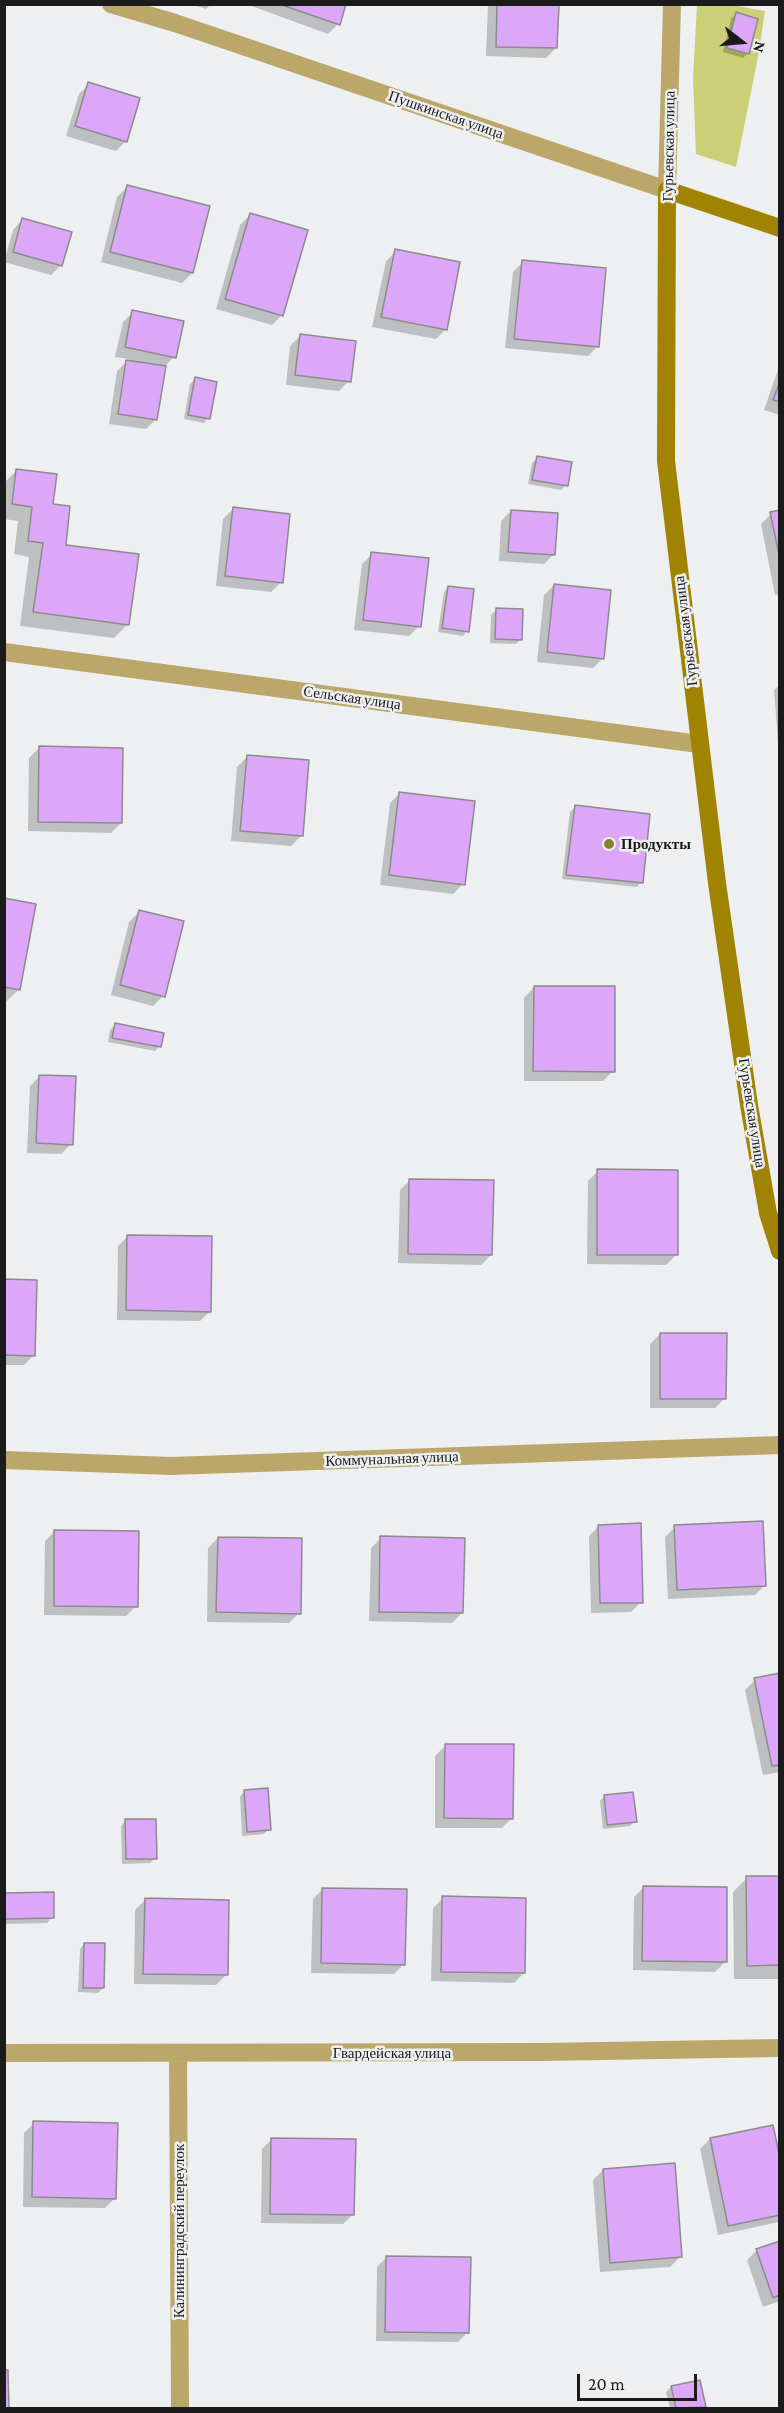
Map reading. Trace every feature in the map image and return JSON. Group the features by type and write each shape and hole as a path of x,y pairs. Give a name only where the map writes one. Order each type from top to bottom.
{"street":[{"name":"Пушкинская улица","path":"111,4 176,23 780,228"},
{"name":"Гурьевская улица","path":"672,4 667,190 666,461 699,744 749,1105 768,1213 780,1251"},
{"name":"Сельская улица","path":"4,651 699,744"},
{"name":"Коммунальная улица","path":"4,1460 171,1467 780,1445"},
{"name":"Гвардейская улица","path":"4,2054 531,2052 780,2048"},
{"name":"Калининградский переулок","path":"178,2053 180,2409"}],"green space":[{"path":"697,5 731,5 765,11 736,167 696,154 693,78"}],"building":[{"path":"279,4 346,4 340,25"},
{"path":"497,4 559,4 557,48 496,47"},
{"path":"736,12 758,19 749,54 727,48"},
{"path":"88,82 140,98 127,142 75,126"},
{"path":"127,185 210,206 193,273 110,252"},
{"path":"250,213 308,230 283,316 225,299"},
{"path":"22,218 72,232 62,266 13,252"},
{"path":"395,249 460,262 447,330 381,317"},
{"path":"522,260 606,268 599,347 514,339"},
{"path":"132,310 184,321 176,358 125,347"},
{"path":"300,334 356,341 351,382 295,375"},
{"path":"126,360 166,366 157,420 118,414"},
{"path":"195,377 217,382 210,419 188,415"},
{"path":"780,381 780,402 773,400"},
{"path":"537,456 572,462 568,486 532,480"},
{"path":"16,469 57,474 53,504 70,506 66,545 139,554 129,625 33,612 43,543 28,541 32,507 12,504"},
{"path":"233,507 290,514 283,583 225,576"},
{"path":"511,510 558,513 555,555 508,552"},
{"path":"780,510 780,559 770,512"},
{"path":"371,552 429,558 421,627 363,620"},
{"path":"554,584 611,590 604,659 547,652"},
{"path":"448,586 474,589 469,632 442,628"},
{"path":"496,608 523,609 522,640 495,639"},
{"path":"39,746 123,748 122,823 38,822"},
{"path":"247,755 309,760 303,836 240,831"},
{"path":"399,792 475,801 465,885 389,875"},
{"name":"Продукты","path":"575,805 650,814 643,883 566,875"},
{"path":"4,898 36,904 20,990 4,987"},
{"path":"139,910 184,921 165,997 120,985"},
{"path":"534,986 615,986 615,1072 533,1071"},
{"path":"115,1023 164,1033 161,1047 112,1038"},
{"path":"39,1075 76,1076 73,1145 36,1143"},
{"path":"597,1169 678,1170 678,1255 597,1255"},
{"path":"409,1179 494,1180 492,1255 408,1254"},
{"path":"127,1235 212,1236 211,1312 126,1310"},
{"path":"4,1279 37,1280 35,1356 4,1355"},
{"path":"660,1333 727,1333 726,1399 660,1399"},
{"path":"763,1521 766,1586 677,1590 674,1525"},
{"path":"641,1523 643,1603 600,1603 598,1525"},
{"path":"54,1530 139,1531 138,1607 54,1606"},
{"path":"380,1536 465,1538 463,1613 379,1612"},
{"path":"218,1537 302,1538 301,1614 216,1612"},
{"path":"780,1673 780,1765 772,1766 754,1678"},
{"path":"445,1744 514,1744 513,1819 444,1818"},
{"path":"268,1788 271,1830 247,1832 244,1790"},
{"path":"633,1792 637,1822 607,1825 604,1795"},
{"path":"125,1819 156,1819 157,1859 126,1859"},
{"path":"746,1876 780,1876 780,1965 747,1966"},
{"path":"643,1886 727,1887 727,1962 642,1961"},
{"path":"322,1888 407,1889 405,1965 321,1963"},
{"path":"54,1892 54,1918 4,1919 4,1893"},
{"path":"442,1896 526,1898 525,1973 441,1972"},
{"path":"145,1898 229,1900 228,1975 143,1974"},
{"path":"84,1943 105,1943 104,1988 83,1988"},
{"path":"33,2121 118,2123 116,2199 32,2197"},
{"path":"773,2125 780,2158 780,2215 728,2226 710,2138"},
{"path":"271,2138 356,2139 354,2215 270,2214"},
{"path":"675,2163 682,2257 610,2263 603,2169"},
{"path":"780,2241 780,2295 773,2298 756,2249"},
{"path":"386,2256 471,2257 469,2333 385,2332"},
{"path":"4,2370 8,2370 9,2408 4,2408"},
{"path":"700,2380 706,2407 676,2408 671,2386"}],"place":[{"name":"Продукты","path":"609,844"}]}
